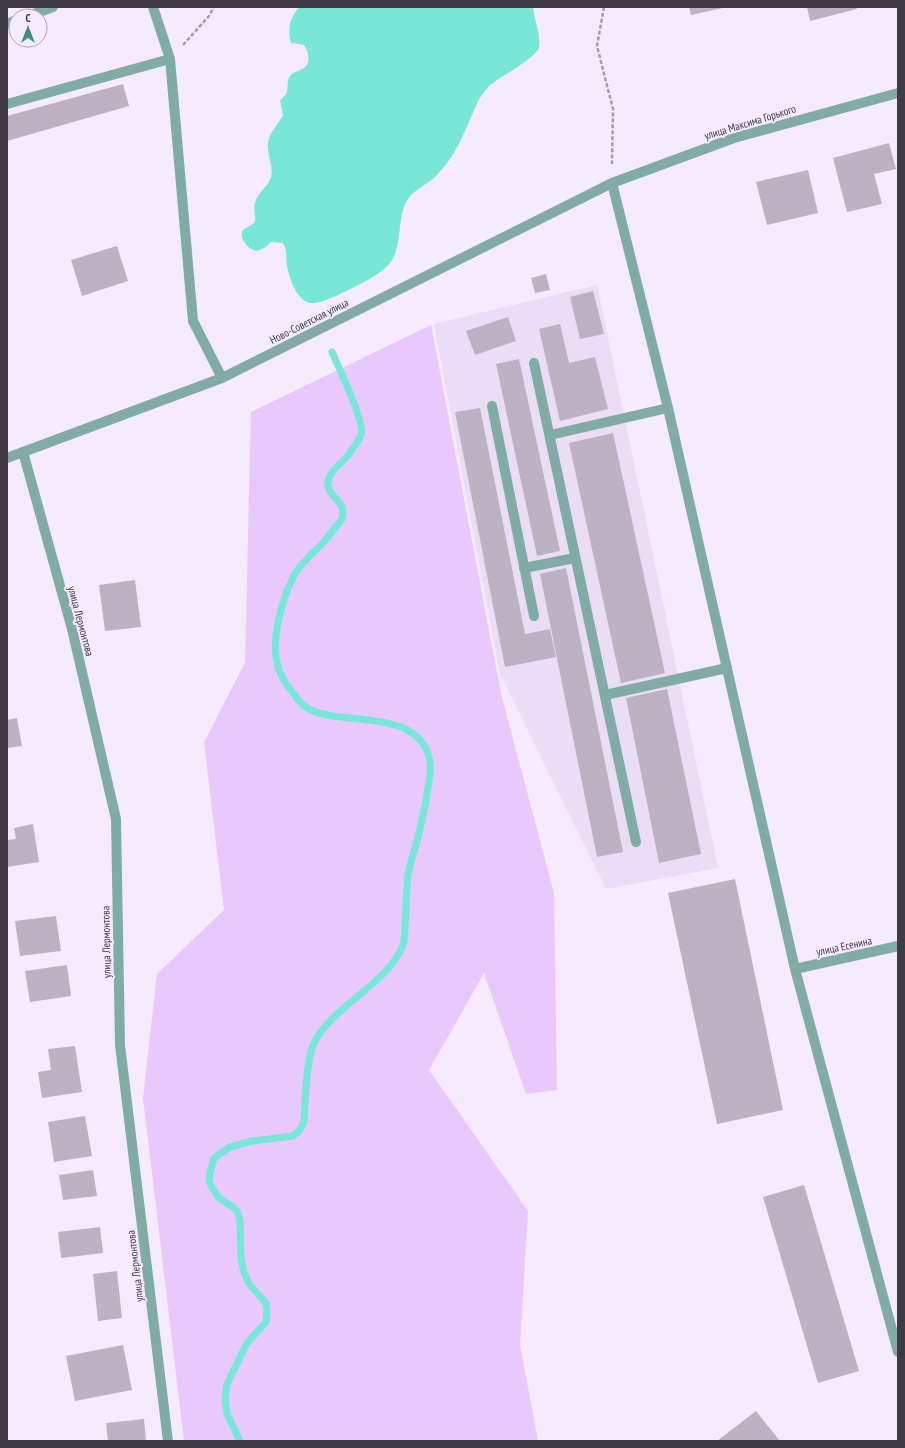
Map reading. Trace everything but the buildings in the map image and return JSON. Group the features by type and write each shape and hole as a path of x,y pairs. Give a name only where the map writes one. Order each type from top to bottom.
{"street":[{"path":"153,7 170,59 193,321 222,378"},
{"path":"7,104 170,59"},
{"name":"улица Максима Горького","path":"612,183 734,138 898,93"},
{"path":"612,183 668,408 795,969 898,1352"},
{"name":"Ново-Советская улица","path":"7,458 222,378 612,183"},
{"path":"534,363 636,842"},
{"path":"492,406 534,616"},
{"path":"550,435 668,408"},
{"name":"улица Лермонтова","path":"22,452 72,629 116,819 120,1045 168,1441"},
{"path":"524,568 575,558"},
{"path":"604,695 727,668"},
{"name":"улица Есенина","path":"795,969 898,946"}],"path":[{"path":"170,59 209,16 214,7"},
{"path":"604,7 597,46 613,109 612,183"}],"shaded area":[{"path":"299,7 533,7 539,42 537,51 532,56 488,87 479,99 454,152 444,167 434,178 417,190 408,199 403,212 394,256 386,268 357,286 329,299 316,303 308,303 298,295 288,270 286,251 283,243 271,242 262,249 256,251 247,246 242,237 243,230 255,221 254,205 256,199 270,181 272,169 268,152 268,144 272,132 283,115 280,101 286,94 290,76 304,68 309,60 307,50 304,45 291,43 289,33 293,15"},
{"path":"597,285 718,868 606,889 500,674 434,324"},
{"path":"431,325 501,694 554,893 557,1090 526,1094 484,973 429,1070 528,1211 520,1345 538,1441 184,1441 143,1098 157,974 224,910 204,742 245,663 251,412"}],"waterway":[{"path":"240,1441 227,1414 225,1398 227,1384 247,1343 266,1322 267,1310 266,1303 249,1284 244,1272 241,1259 240,1220 237,1211 219,1198 209,1181 214,1158 230,1147 252,1141 293,1136 299,1131 304,1122 308,1068 315,1041 335,1016 376,981 398,956 404,942 408,875 424,812 430,772 429,757 421,742 410,731 395,725 378,721 326,715 311,710 301,703 288,687 278,666 276,652 277,630 286,593 300,566 321,545 342,519 342,507 328,487 329,477 347,457 361,435 356,408 332,352"}]}
